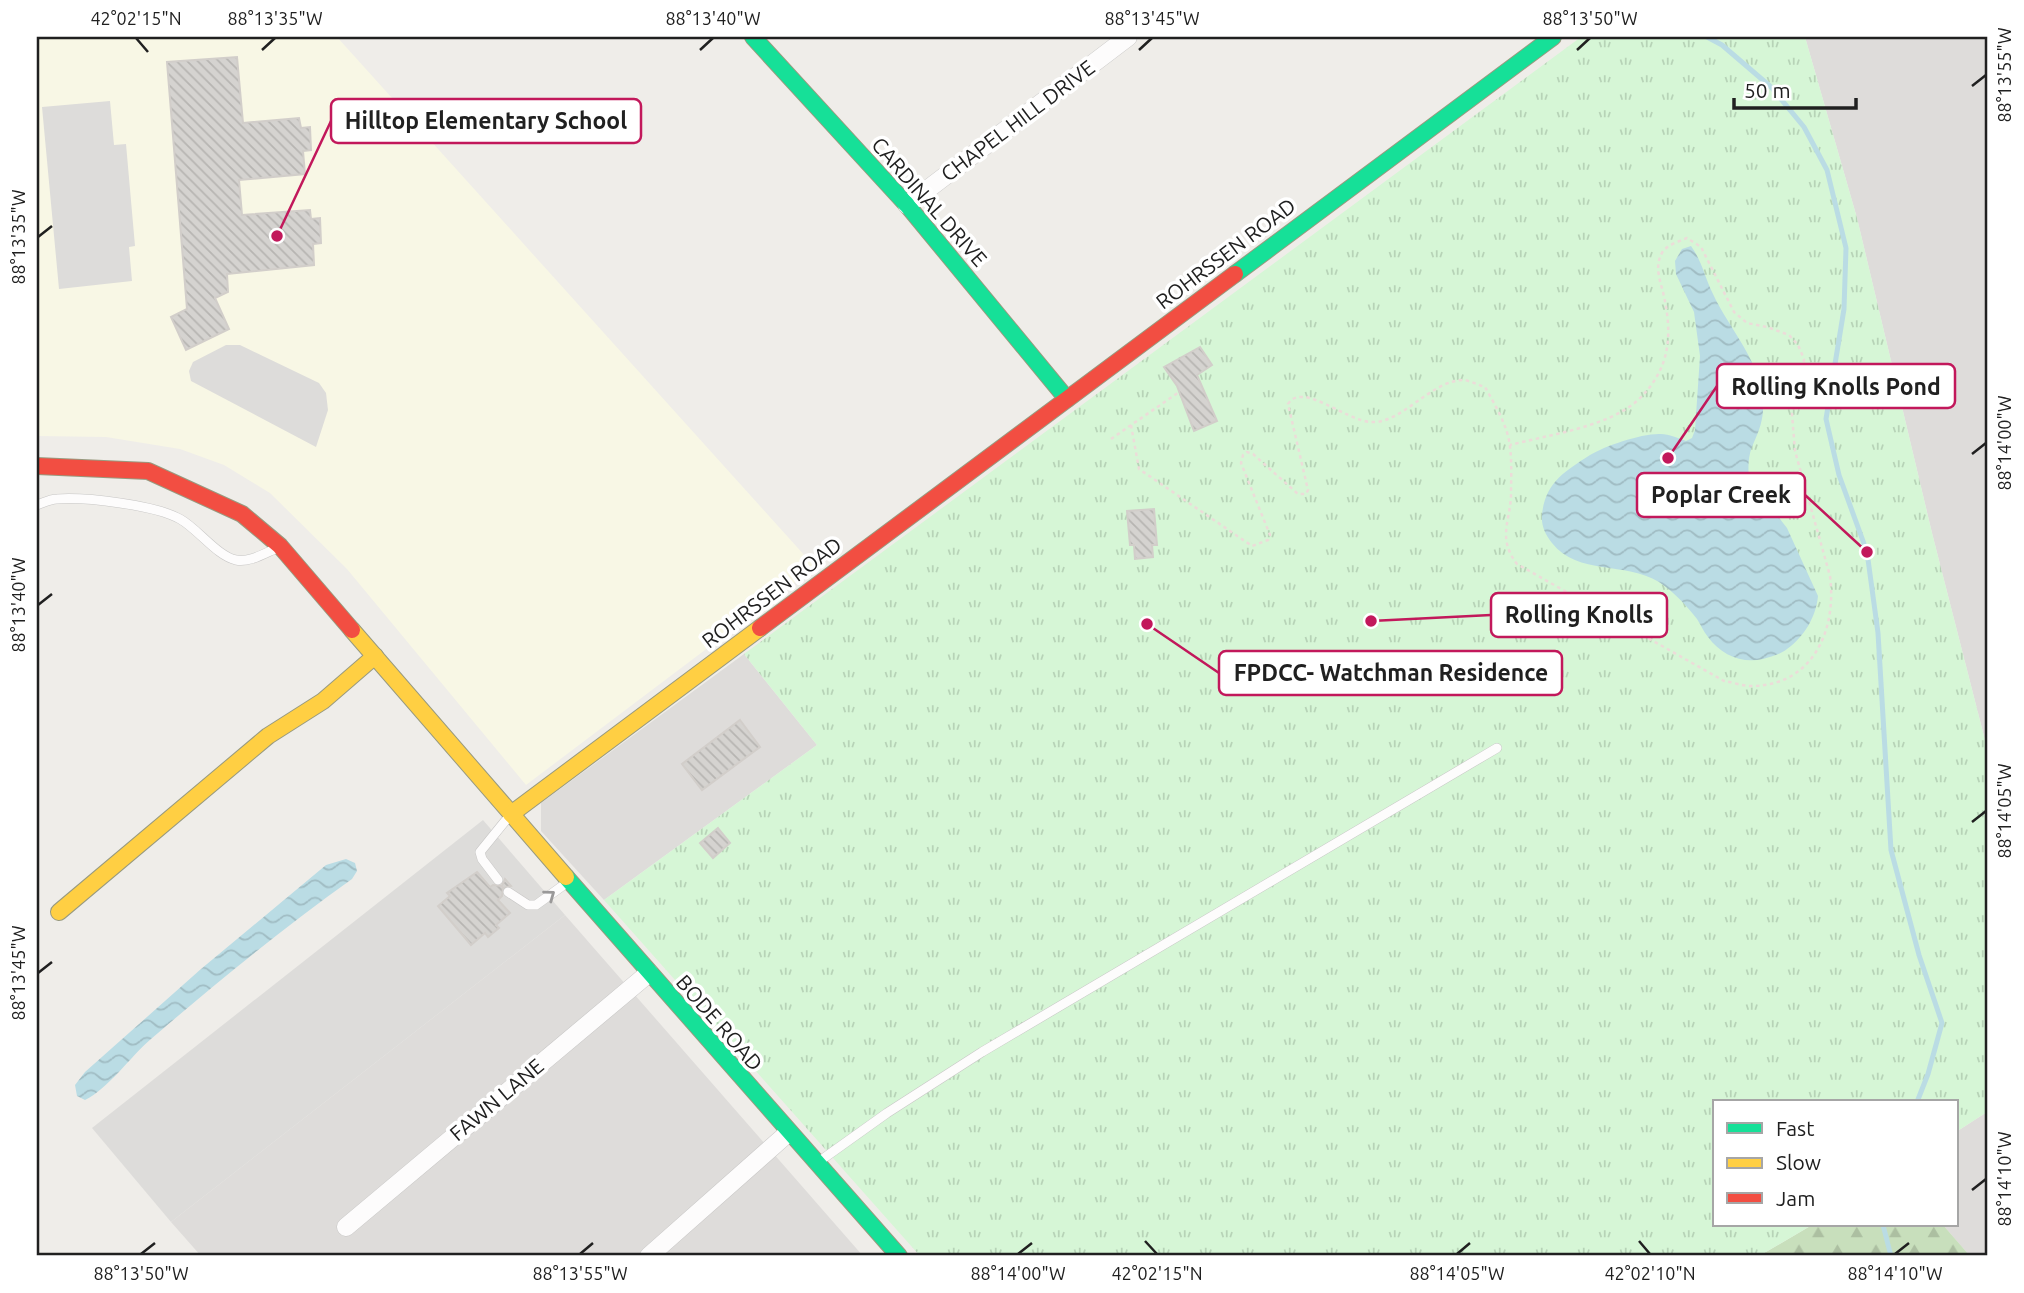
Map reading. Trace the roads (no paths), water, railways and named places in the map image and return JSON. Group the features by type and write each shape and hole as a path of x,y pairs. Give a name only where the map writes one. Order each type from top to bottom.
{"street":[{"name":"CARDINAL DRIVE","path":"753,37 907,205 1067,399"},
{"name":"CHAPEL HILL DRIVE","path":"907,205 1128,37"},
{"name":"ROHRSSEN ROAD","path":"511,814 1553,37"},
{"path":"37,466 148,471 242,514 279,546 511,814"},
{"path":"59,912 268,736 323,701 375,656"},
{"name":"BODE ROAD","path":"511,814 788,1133 899,1256"},
{"name":"FAWN LANE","path":"346,1227 649,974"},
{"path":"649,1256 788,1133"}],"lane":[{"path":"37,505 54,499 78,499 146,508 178,517 228,558 239,562 279,546"},
{"path":"816,1164 982,1052 1497,748"},
{"path":"498,880 482,859 480,852 511,814"},
{"path":"508,892 527,905 536,905 570,880"}],"water":[{"path":"1691,246 1720,308 1746,350 1759,379 1763,411 1750,455 1749,479 1787,528 1818,596 1812,619 1799,639 1782,652 1763,659 1740,659 1719,649 1684,604 1659,582 1632,572 1588,564 1563,553 1552,543 1542,522 1544,503 1552,486 1564,473 1590,455 1614,444 1653,434 1674,436 1686,441 1692,438 1695,430 1700,356 1694,312 1676,274 1675,261 1682,249"},
{"path":"346,859 355,863 357,871 352,879 200,997 143,1046 94,1095 85,1100 77,1096 75,1085 85,1072 201,969 326,865"}],"waterway":[{"path":"1707,37 1722,45 1771,87 1804,127 1827,170 1846,248 1844,309 1826,419 1839,475 1867,552 1878,633 1891,850 1919,955 1942,1023 1918,1100"},
{"path":"1883,1226 1891,1256"}],"place":[{"name":"Hilltop Elementary School","path":"277,236"},
{"name":"Rolling Knolls Pond","path":"1668,458"},
{"name":"Poplar Creek","path":"1867,552"},
{"name":"Rolling Knolls","path":"1371,621"},
{"name":"FPDCC- Watchman Residence","path":"1147,624"}]}
